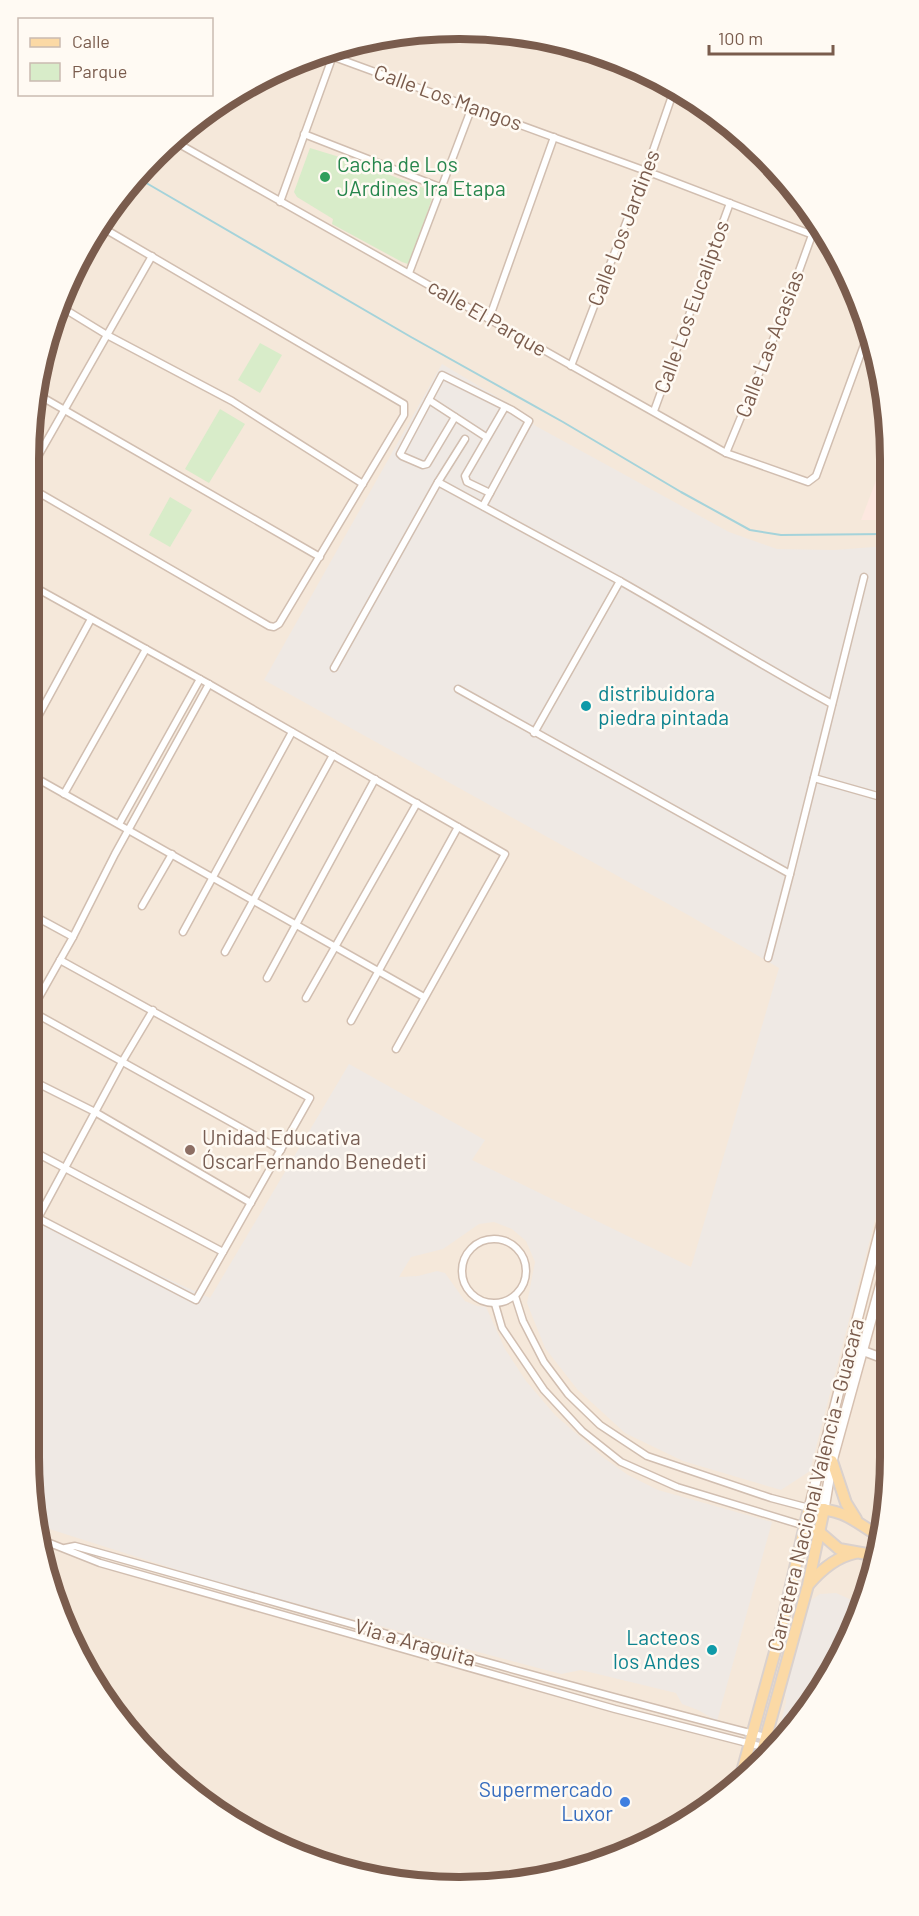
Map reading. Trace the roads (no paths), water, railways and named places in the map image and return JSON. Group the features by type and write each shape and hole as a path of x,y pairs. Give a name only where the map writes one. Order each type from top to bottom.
{"main road":[{"name":"Carretera Nacional Valencia - Guacara","path":"743,1767 779,1637 808,1508 880,1230"},
{"name":"Carretera Nacional Valencia - Guacara","path":"762,1748 808,1585 832,1461 880,1285"},
{"path":"832,1461 846,1503 856,1520"},
{"path":"808,1508 841,1513 873,1532"},
{"path":"805,1526 820,1531 839,1549 869,1554"},
{"path":"808,1585 830,1564 847,1555 861,1552"}],"street":[{"name":"Calle Los Mangos","path":"280,202 333,58"},
{"name":"Calle Los Mangos","path":"336,58 642,170"},
{"name":"Calle Los Jardines","path":"572,366 642,170 672,96"},
{"path":"409,273 472,107"},
{"path":"304,134 442,188"},
{"path":"489,319 554,138"},
{"name":"calle El Parque","path":"180,145 726,453 808,483 816,476 864,345"},
{"path":"642,170 816,236"},
{"name":"Calle Los Eucaliptos","path":"654,411 730,203"},
{"path":"39,493 274,627 279,624 320,557 404,414 404,404 107,230"},
{"name":"Calle Las Acasias","path":"726,453 782,318 812,235"},
{"path":"39,453 152,256"},
{"path":"67,310 107,335 232,401 363,484"},
{"path":"455,417 427,464 423,465 403,457 400,453 441,376 444,375 527,419 529,424 483,506"},
{"path":"44,398 320,557"},
{"path":"429,400 486,437"},
{"path":"490,493 465,479 486,437 505,407"},
{"path":"334,668 438,482 465,439"},
{"path":"438,482 620,581 832,704"},
{"path":"768,958 864,577"},
{"path":"534,733 620,581"},
{"path":"39,591 209,684 505,854 396,1049"},
{"path":"39,713 91,619"},
{"path":"64,794 146,649"},
{"path":"119,824 200,679"},
{"path":"39,995 73,938 128,830 209,684"},
{"path":"458,689 790,874"},
{"path":"183,932 292,732"},
{"path":"225,952 333,755"},
{"path":"814,778 880,797"},
{"path":"267,978 375,779"},
{"path":"39,780 424,997"},
{"path":"306,998 417,803"},
{"path":"351,1021 458,827"},
{"path":"142,906 172,854"},
{"path":"39,919 73,938"},
{"path":"39,1219 196,1300 310,1098 60,960"},
{"path":"39,1216 122,1062 153,1010"},
{"path":"39,1013 122,1062 281,1150"},
{"path":"39,1085 94,1113 250,1203"},
{"path":"39,1154 223,1252"},
{"path":"488,1239 501,1239 512,1243 521,1251 526,1263 527,1275 523,1286 515,1296 495,1304 478,1299 465,1286 462,1262 468,1251 477,1243 488,1239"},
{"path":"515,1296 523,1321 544,1362 568,1394 600,1425 647,1456 771,1498 808,1508"},
{"path":"495,1304 502,1328 544,1390 582,1431 621,1462 677,1487 805,1526"},
{"path":"850,1346 880,1357"},
{"name":"Via a Araguita","path":"48,1542 100,1563 615,1708 750,1738"},
{"name":"Via a Araguita","path":"65,1548 75,1546 133,1562 764,1742"}],"waterway":[{"path":"144,181 750,530 781,535 880,534"}],"place":[{"name":"Cacha de Los JArdines 1ra Etapa","path":"325,177"},
{"name":"distribuidora piedra pintada","path":"586,706"},
{"name":"Unidad Educativa ÓscarFernando Benedeti","path":"190,1150"},
{"name":"Lacteos los Andes","path":"712,1650"},
{"name":"Supermercado Luxor","path":"625,1802"}]}
